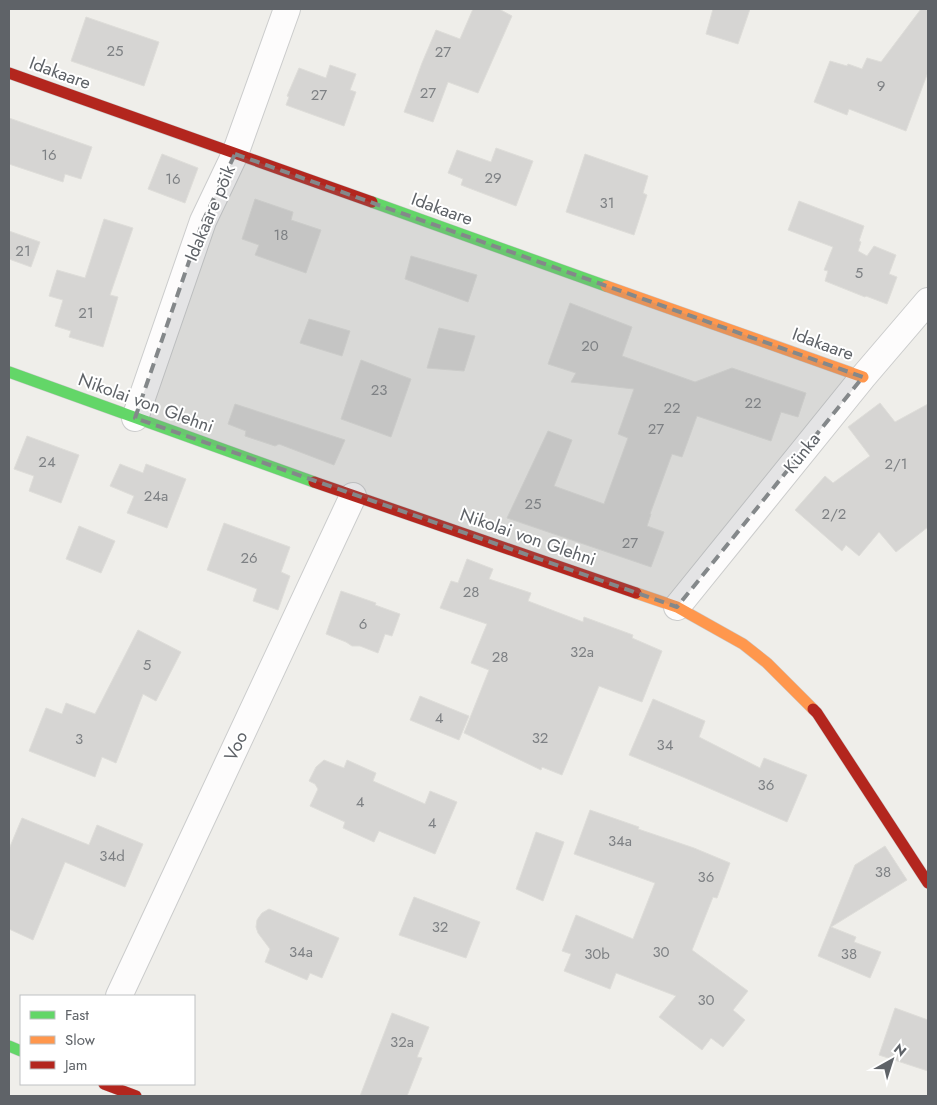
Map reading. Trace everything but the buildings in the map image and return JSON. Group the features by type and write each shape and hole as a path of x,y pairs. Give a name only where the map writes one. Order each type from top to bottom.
{"street":[{"name":"Idakaare põik","path":"135,418 203,221 235,154 287,9"},
{"name":"Idakaare","path":"9,73 863,377"},
{"name":"Künka","path":"677,607 863,377 928,301"},
{"name":"Nikolai von Glehni","path":"9,372 353,496 677,607 743,644 766,663 817,713 928,883"},
{"name":"Voo","path":"120,995 353,496"},
{"path":"107,1085 136,1096"}],"highlighted area":[{"path":"235,154 863,377 677,607 135,418 203,221"}],"traffic: fast":[{"path":"372,202 606,286"},
{"path":"9,372 314,482"},
{"path":"9,1046 20,1051"}],"traffic: slow":[{"path":"606,286 863,377"},
{"path":"636,593 677,607 743,644 767,663 813,709"}],"traffic: jam":[{"path":"9,73 372,202"},
{"path":"314,482 636,593"},
{"path":"813,709 928,883"},
{"path":"107,1085 136,1096"}]}
